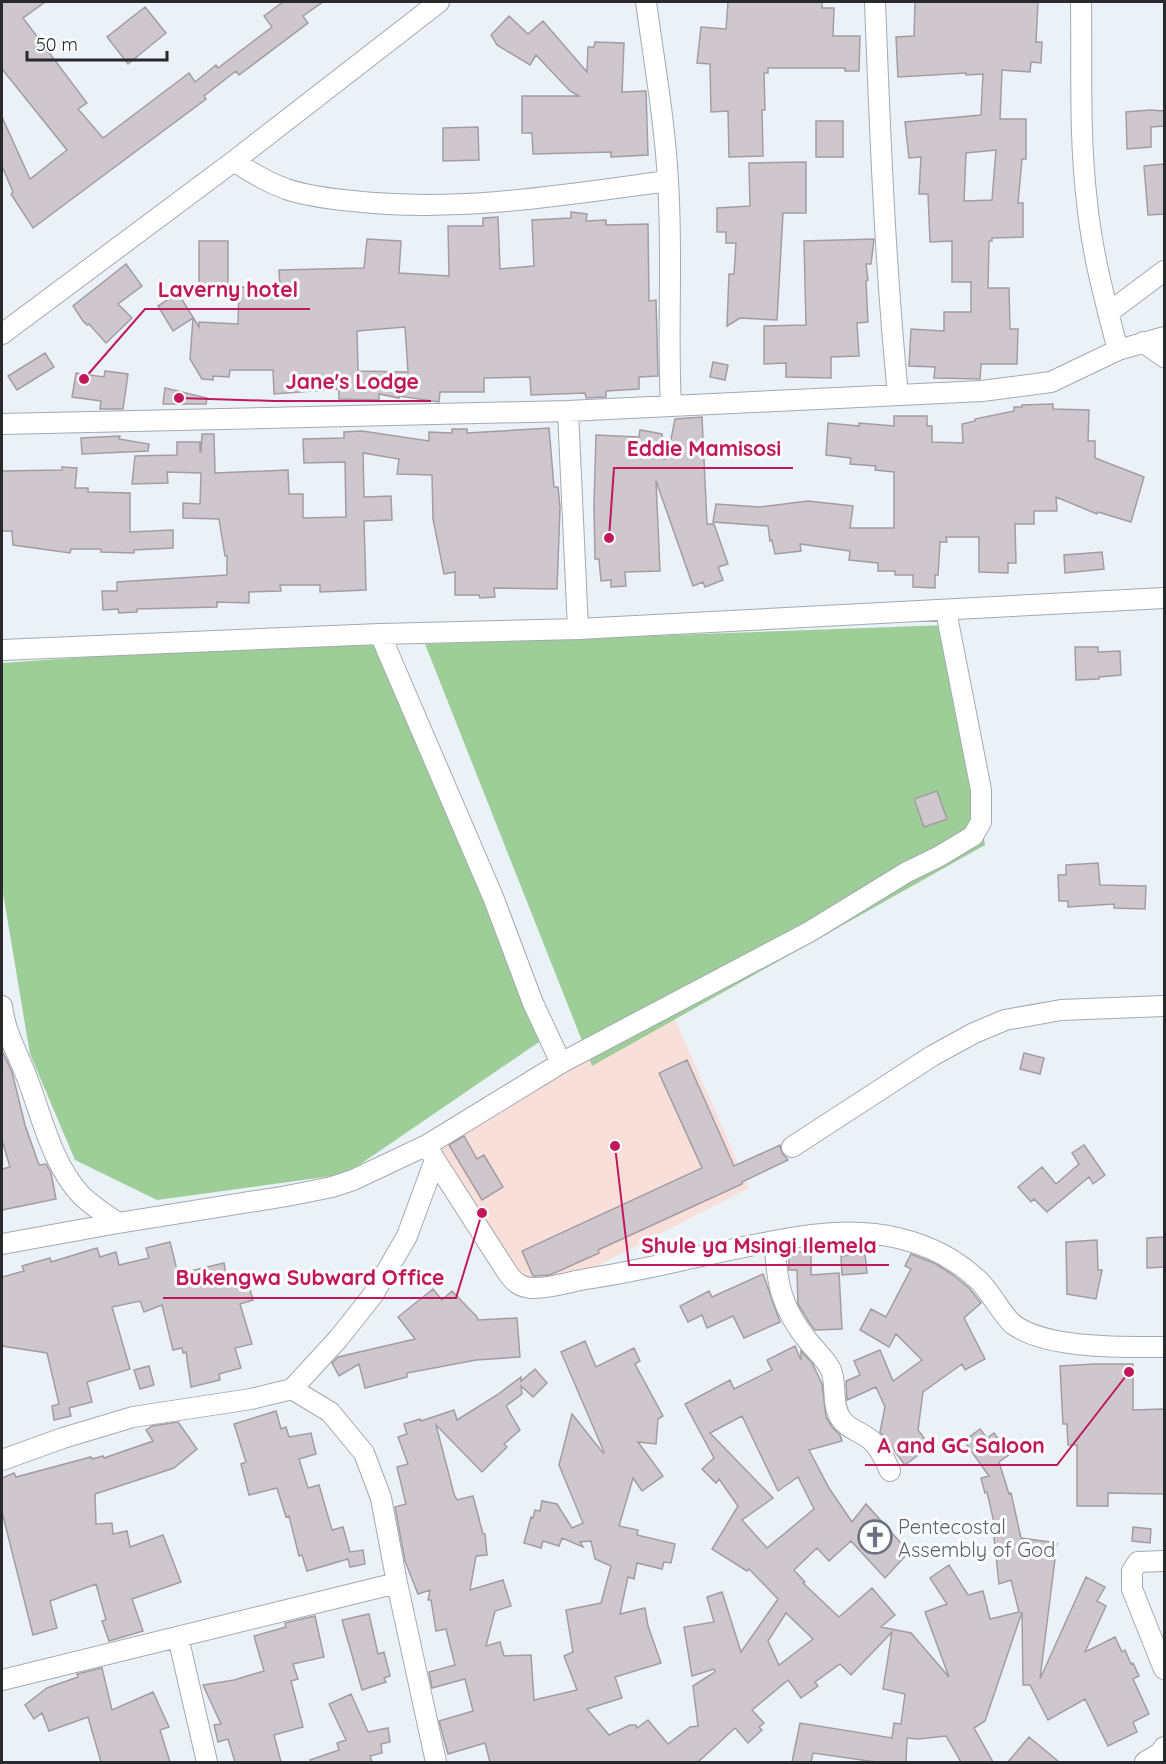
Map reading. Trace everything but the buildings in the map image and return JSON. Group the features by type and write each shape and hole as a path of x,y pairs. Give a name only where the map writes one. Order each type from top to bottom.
{"street":[{"path":"2,334 234,161 439,2"},
{"path":"646,2 668,181 671,406"},
{"path":"875,2 880,153 898,395"},
{"path":"1081,2 1082,112 1087,200 1094,252 1118,350"},
{"path":"234,161 256,176 287,189 333,199 382,205 483,202 668,181"},
{"path":"1108,313 1164,271"},
{"path":"2,424 568,411 982,390 1051,382 1118,350 1164,337"},
{"path":"1143,342 1164,357"},
{"path":"568,411 578,629"},
{"path":"2,650 380,634 578,629 1164,598"},
{"path":"2,1244 332,1187 431,1152 561,1063 800,937 907,872 973,836 979,828 982,817 981,790 946,610"},
{"path":"380,634 493,897 533,1003 561,1063"},
{"path":"792,1147 932,1056 974,1033 1005,1020 1061,1010 1164,1006"},
{"path":"2,1013 49,1138 64,1171 80,1194 96,1209 118,1223"},
{"path":"431,1152 507,1272 520,1286 539,1287 602,1277 813,1235 854,1233 888,1236 922,1243 955,1260 979,1280 1012,1324 1036,1336 1095,1345 1164,1347"},
{"path":"2,1460 63,1438 133,1417 251,1399 292,1389 352,1322 386,1276 407,1236 431,1152"},
{"path":"775,1243 778,1286 795,1324 829,1366 834,1380 839,1416 844,1423 872,1441 880,1450 890,1471"},
{"path":"292,1389 330,1412 364,1453 381,1498 436,1762"},
{"path":"1164,1561 1138,1562 1132,1572 1132,1589 1164,1669"},
{"path":"2,1680 397,1583"},
{"path":"178,1637 207,1762"},
{"path":"1145,1762 1160,1753 1164,1747"}],"shaded area":[{"path":"674,1017 749,1188 531,1300 427,1142"}],"green space":[{"path":"946,625 985,845 592,1066 425,644"},
{"path":"391,636 539,1042 346,1174 157,1200 75,1160 30,1054 2,887 2,663"}],"place":[{"name":"Laverny hotel","path":"84,379"},
{"name":"Jane's Lodge","path":"179,398"},
{"name":"Eddie Mamisosi","path":"609,538"},
{"name":"Shule ya Msingi Ilemela","path":"615,1146"},
{"name":"Bukengwa Subward Office","path":"482,1213"},
{"name":"A and GC Saloon","path":"1129,1372"},
{"name":"Pentecostal Assembly of God","path":"875,1537"}]}
